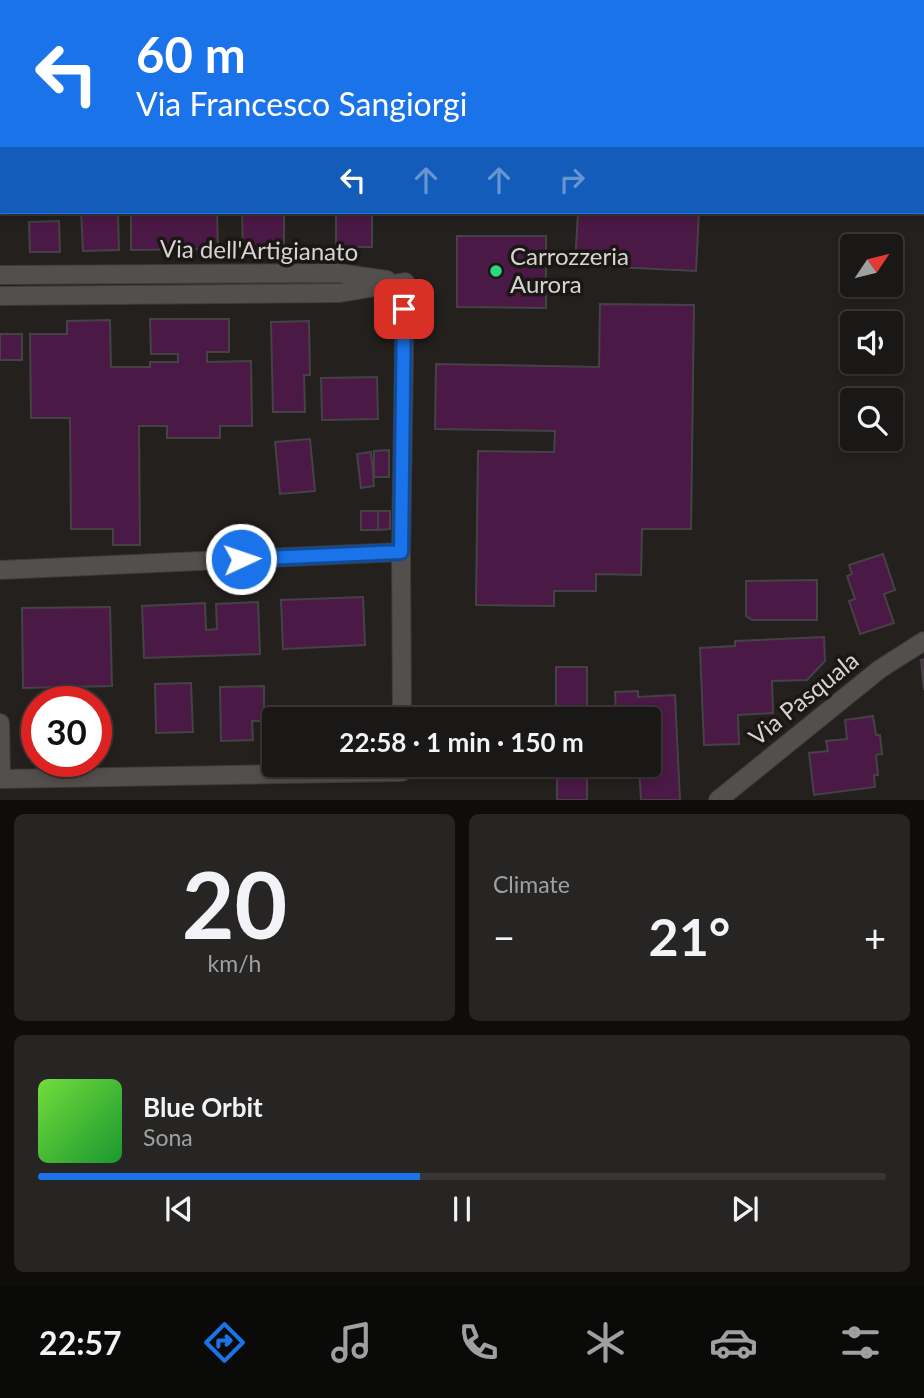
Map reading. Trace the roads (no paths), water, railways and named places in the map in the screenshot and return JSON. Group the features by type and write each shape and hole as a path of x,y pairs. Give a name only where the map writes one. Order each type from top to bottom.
{"street":[{"name":"Via dell'Artigianato","path":"0,275 338,273 405,282"},
{"name":"Via dell'Artigianato","path":"0,296 340,293 405,282"},
{"path":"402,707 405,282"},
{"path":"0,570 401,552"},
{"name":"Via Pasquala","path":"718,800 880,669 924,641"},
{"path":"0,723 1,779 262,774"}],"place":[{"name":"Carrozzeria Aurora","path":"496,271"}]}
